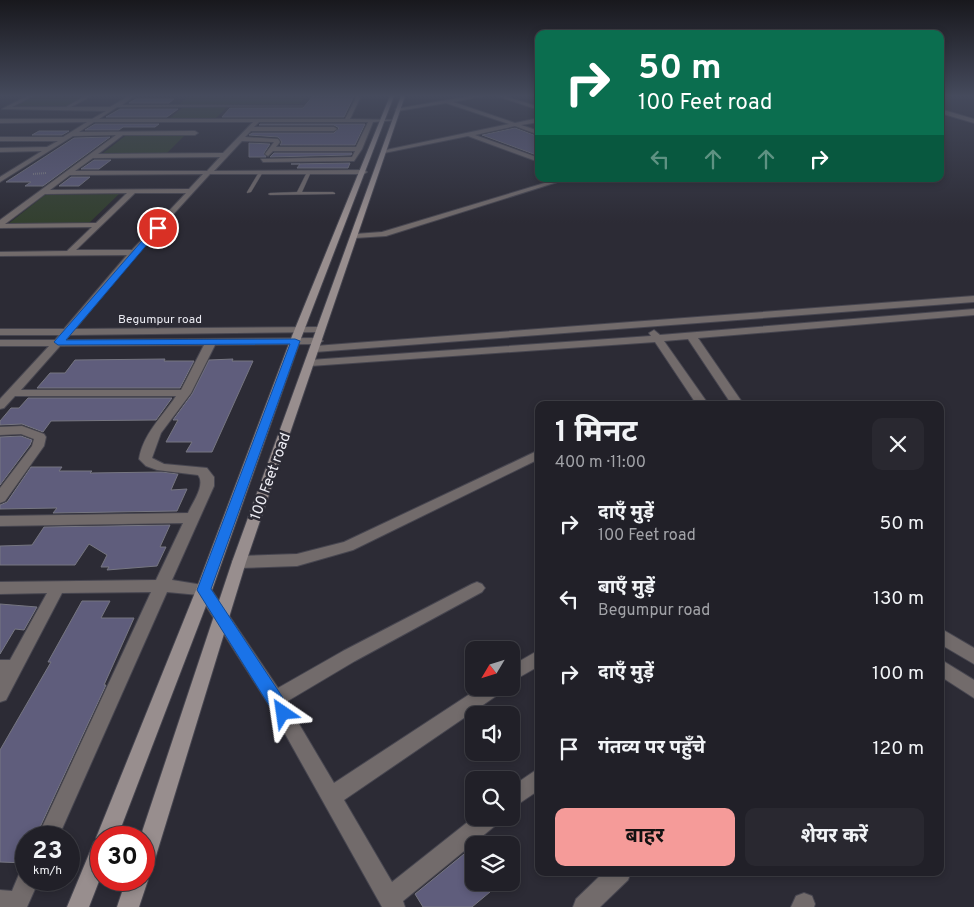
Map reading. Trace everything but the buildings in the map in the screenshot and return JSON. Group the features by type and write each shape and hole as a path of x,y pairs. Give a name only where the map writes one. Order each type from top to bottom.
{"street":[{"path":"21,138 65,139"},
{"path":"0,225 115,138"},
{"path":"348,172 359,149 368,138"},
{"name":"100 Feet road","path":"111,826 204,590 298,336 377,138"},
{"name":"100 Feet road","path":"154,826 239,562 355,236 384,150 385,138"},
{"path":"384,150 445,138"},
{"path":"479,138 535,159"},
{"path":"0,180 65,139"},
{"path":"0,406 67,332 134,252 240,140 276,140 277,142 263,160 257,172"},
{"path":"272,149 322,147 359,149"},
{"path":"0,150 48,150"},
{"path":"172,155 178,150"},
{"path":"91,156 226,155"},
{"path":"263,160 354,160"},
{"path":"68,173 364,172"},
{"path":"0,174 10,174"},
{"path":"355,236 383,234 554,182"},
{"path":"69,253 134,191"},
{"path":"43,192 193,191"},
{"path":"0,225 99,225"},
{"path":"0,254 134,252"},
{"name":"Begumpur road","path":"0,332 298,336 317,340 648,325 974,298"},
{"path":"310,363 658,339 974,312"},
{"path":"648,325 700,401"},
{"name":"Begumpur road","path":"0,343 211,341 298,336"},
{"path":"691,336 735,401"},
{"path":"52,826 206,486 207,477 202,471 161,467 150,464 145,459 150,441 184,393 211,341"},
{"path":"12,393 184,393"},
{"path":"0,431 22,430 40,437 38,446 0,498"},
{"path":"239,562 297,560 348,546 535,456"},
{"path":"0,521 192,518"},
{"path":"0,588 183,586 204,590 275,699 391,902 479,826"},
{"path":"0,694 8,667 58,587"},
{"path":"275,699 349,656 477,588"},
{"path":"944,637 974,657"},
{"path":"520,669 535,660"},
{"path":"944,669 974,690"},
{"path":"331,797 481,696"},
{"path":"520,792 535,781"},
{"path":"584,907 616,876"},
{"path":"78,907 90,877"},
{"path":"11,904 20,891"},
{"path":"128,907 133,891"}],"lane":[{"path":"249,192 257,172"},
{"path":"299,194 309,172"},
{"path":"270,194 333,193"}],"path":[{"path":"10,174 68,173"}],"green space":[{"path":"122,138 182,138 166,154 102,154"},
{"path":"119,194 89,223 8,224 45,195"}],"route":[{"path":"158,228 134,252 58,342 295,341 204,590 283,713"}]}
